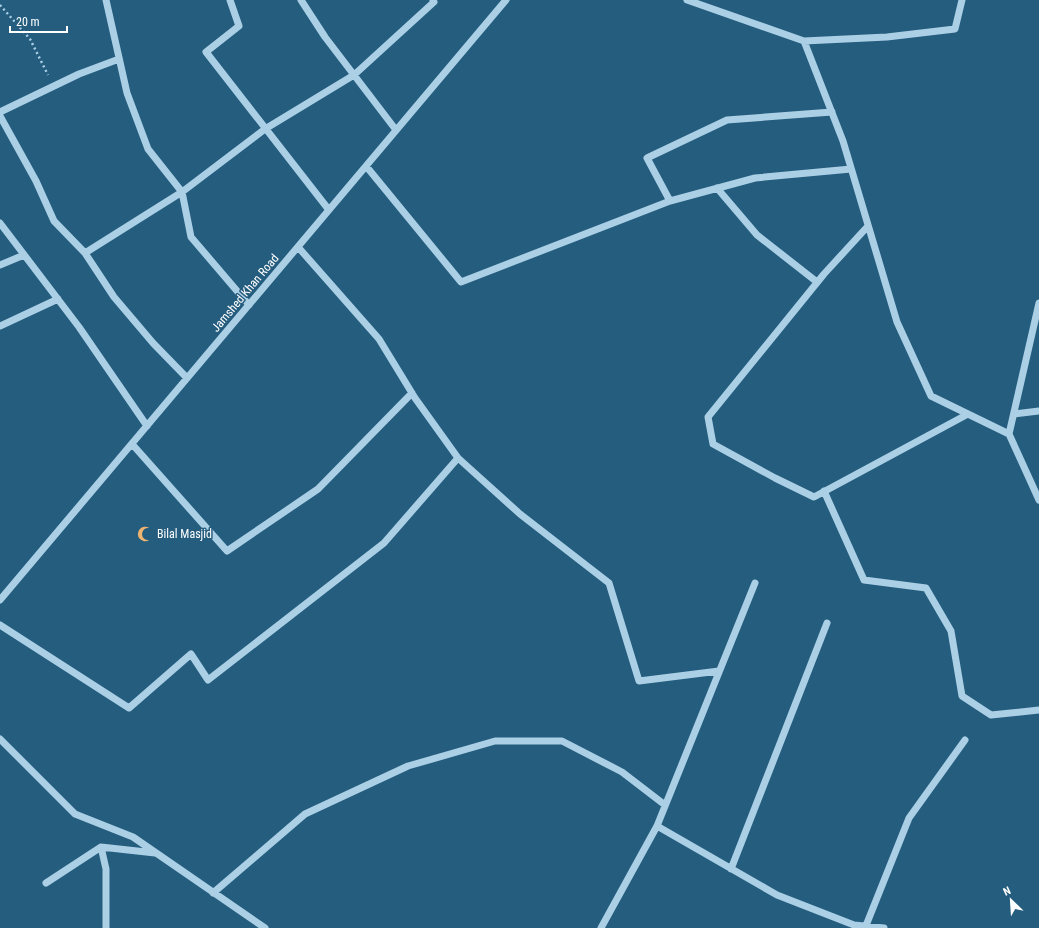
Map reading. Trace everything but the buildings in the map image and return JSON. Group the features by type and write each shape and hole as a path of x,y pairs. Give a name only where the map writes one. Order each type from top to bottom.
{"street":[{"path":"106,0 127,93 148,149 182,192 191,237 249,305"},
{"path":"230,0 239,26 206,52 328,210"},
{"path":"301,0 325,37 396,130"},
{"path":"84,253 182,192 265,129 354,75 434,2 433,0"},
{"name":"Jamshed Khan Road","path":"0,600 506,0"},
{"path":"687,0 804,41 887,37 955,29 962,0"},
{"path":"804,41 843,141 897,322 931,396 1010,434"},
{"path":"0,112 78,74 119,59"},
{"path":"670,201 647,158 727,120 832,112"},
{"path":"0,116 36,181 54,221 84,253 114,297 153,343 187,378"},
{"path":"366,166 461,282 670,201 755,178 851,169"},
{"path":"717,188 757,235 817,282"},
{"path":"0,223 79,327 147,426"},
{"path":"868,226 817,282 708,418 713,444 775,478 814,497 968,414"},
{"path":"298,247 379,339 412,393 458,458 520,514 609,583 639,681 720,671"},
{"path":"0,265 24,255"},
{"path":"0,326 58,299"},
{"path":"1039,303 1010,434 1039,500"},
{"path":"132,444 227,551 318,489 412,393"},
{"path":"1014,414 1039,411"},
{"path":"0,625 129,708 191,654 208,680 384,543 458,458"},
{"path":"824,491 864,580 926,588 951,632 962,696 990,716 1039,710"},
{"path":"601,928 657,826 755,583"},
{"path":"731,869 827,623"},
{"path":"0,739 75,814 133,837 265,928"},
{"path":"865,927 909,818 965,740"},
{"path":"213,893 305,814 408,766 495,741 562,741 622,772 665,805"},
{"path":"657,826 777,895 854,925 884,928"},
{"path":"46,883 101,847 156,853"},
{"path":"101,847 106,869 106,928"}],"path":[{"path":"0,5 30,39 53,86"}],"place":[{"name":"Bilal Masjid","path":"145,534"}]}
